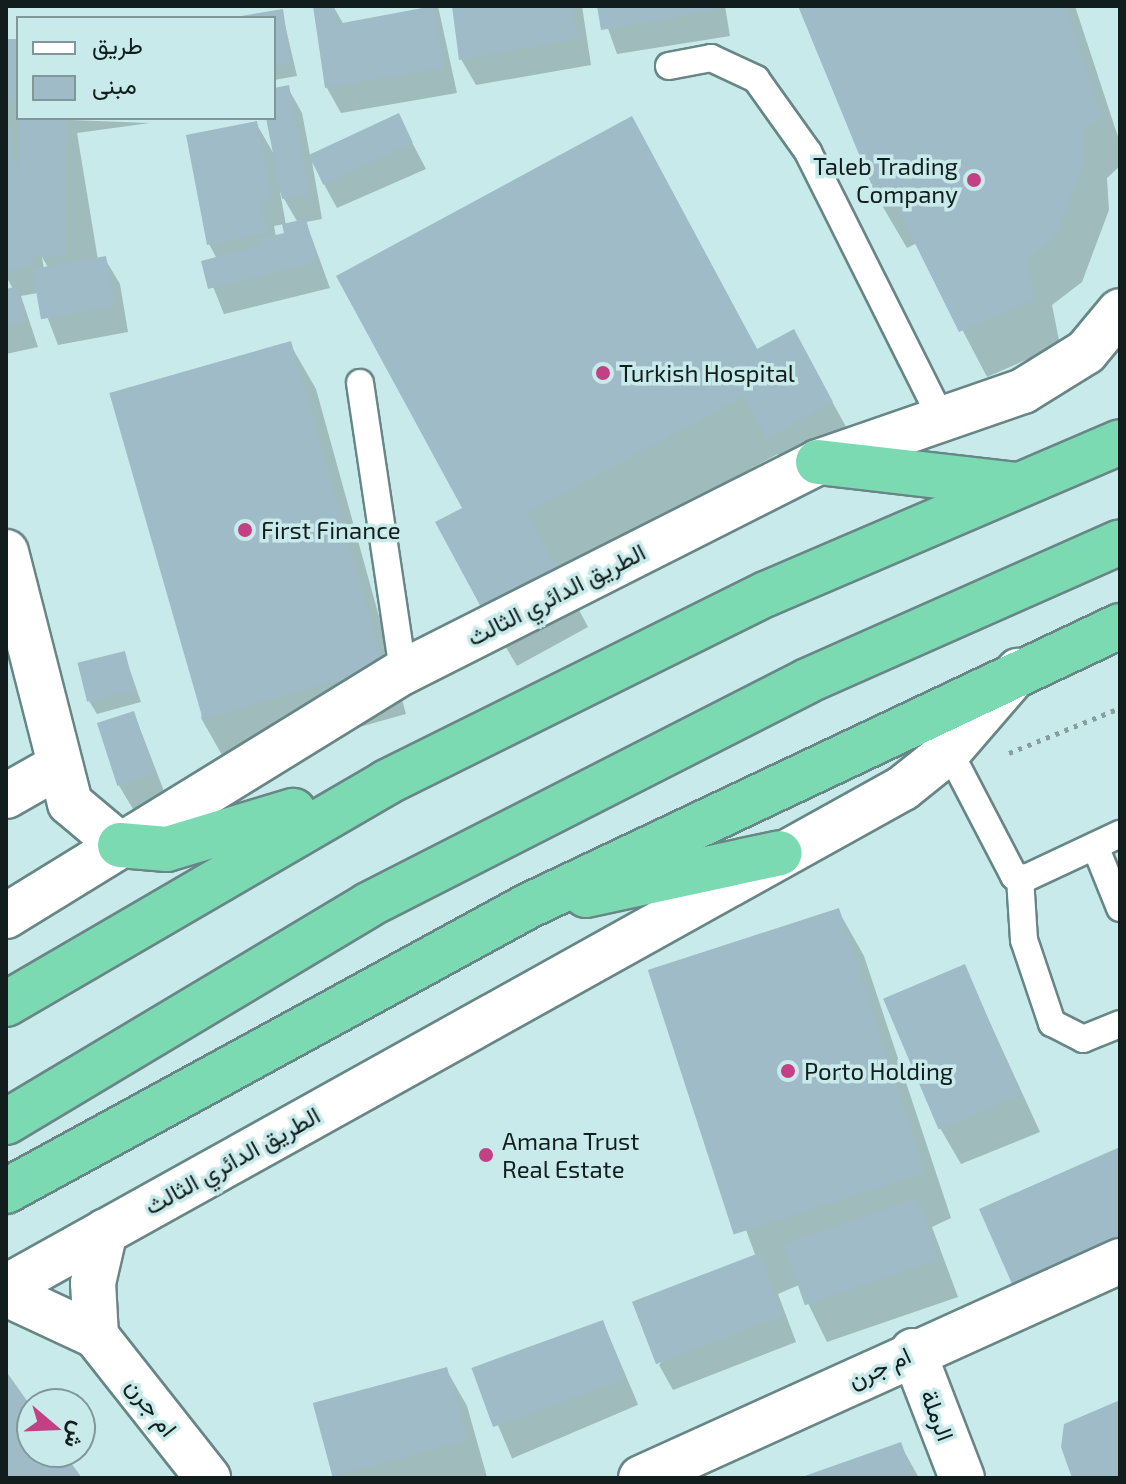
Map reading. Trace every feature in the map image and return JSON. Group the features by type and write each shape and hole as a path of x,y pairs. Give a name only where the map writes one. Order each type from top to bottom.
{"highway":[{"path":"1068,465 1120,421"},
{"path":"6,1004 387,782 766,594 1120,442"},
{"path":"818,462 1020,486"},
{"path":"6,1122 383,897 807,681 1120,542"},
{"name":"الطريق الدائري الثالث","path":"6,1191 528,906 1018,671 1120,626"},
{"path":"120,845 167,849 387,782"},
{"path":"528,906 780,853"}],"street":[{"name":"الطريق الدائري الثالث","path":"6,916 403,672 818,462 940,416 1023,391 1086,352 1120,311"},
{"path":"6,552 57,767 70,803 120,845"},
{"name":"الطريق الدائري الثالث","path":"6,1287 780,853 954,762 1018,671"},
{"path":"6,796 57,767"},
{"path":"96,1336 93,1283 105,1231"},
{"name":"ام جرن","path":"646,1477 913,1351 1120,1261"},
{"name":"ام جرن","path":"6,1294 96,1336 208,1478"},
{"name":"الرملة","path":"913,1351 962,1478"}],"lane":[{"path":"669,66 711,58 756,79 808,152 940,416"},
{"path":"360,383 403,672"},
{"path":"954,762 1009,872 1020,878"},
{"path":"1020,878 1120,834"},
{"path":"1095,846 1120,908"},
{"path":"1020,878 1024,940 1052,1023 1083,1039 1120,1024"}],"path":[{"path":"954,762 1120,708"}],"building":[{"path":"313,6 334,6 337,24 433,6 444,68 325,88"},
{"path":"452,6 572,6 578,39 459,60"},
{"path":"597,6 716,6 716,11 601,30"},
{"name":"Taleb Trading Company","path":"798,6 1065,6 1101,114 1082,132 1084,163 1056,236 1027,259 1035,299 959,332 892,197 879,203"},
{"path":"283,9 291,64 276,66 276,16 241,16"},
{"path":"6,39 16,39 16,101 6,101"},
{"path":"289,85 309,194 282,199 266,120 276,120 276,88"},
{"path":"6,112 34,266 6,271"},
{"path":"399,113 413,143 323,185 309,155"},
{"name":"Turkish Hospital","path":"632,116 757,349 794,329 833,402 766,438 744,396 527,513 557,568 482,609 435,522 462,508 336,276"},
{"path":"17,120 66,120 66,257 17,257"},
{"path":"257,121 272,199 261,201 267,233 207,245 186,135"},
{"path":"306,219 317,262 208,289 201,261 261,245 259,239 284,233 282,224"},
{"path":"106,256 115,306 41,319 32,269"},
{"path":"18,286 25,321 6,326 6,289"},
{"name":"First Finance","path":"291,341 384,667 203,719 109,393"},
{"path":"125,651 135,690 87,702 77,663"},
{"path":"134,711 154,774 117,786 97,723"},
{"name":"Porto Holding","path":"839,908 925,1172 734,1235 648,970"},
{"path":"965,964 1020,1095 939,1129 883,999"},
{"path":"1120,1147 1120,1239 1013,1286 979,1209"},
{"path":"917,1198 938,1259 805,1305 784,1244"},
{"path":"759,1253 783,1316 656,1364 632,1302"},
{"path":"603,1320 625,1379 493,1427 471,1368"},
{"path":"447,1367 467,1440 332,1476 313,1403"},
{"path":"6,1371 18,1388 16,1468 75,1468 82,1478 6,1478"},
{"path":"1120,1400 1120,1478 1072,1478 1061,1447 1064,1424"},
{"path":"901,1442 914,1478 799,1478"}],"place":[{"name":"Taleb Trading Company","path":"974,180"},
{"name":"Turkish Hospital","path":"603,373"},
{"name":"First Finance","path":"245,530"},
{"name":"Porto Holding","path":"788,1071"},
{"name":"Amana Trust Real Estate","path":"486,1155"}]}
